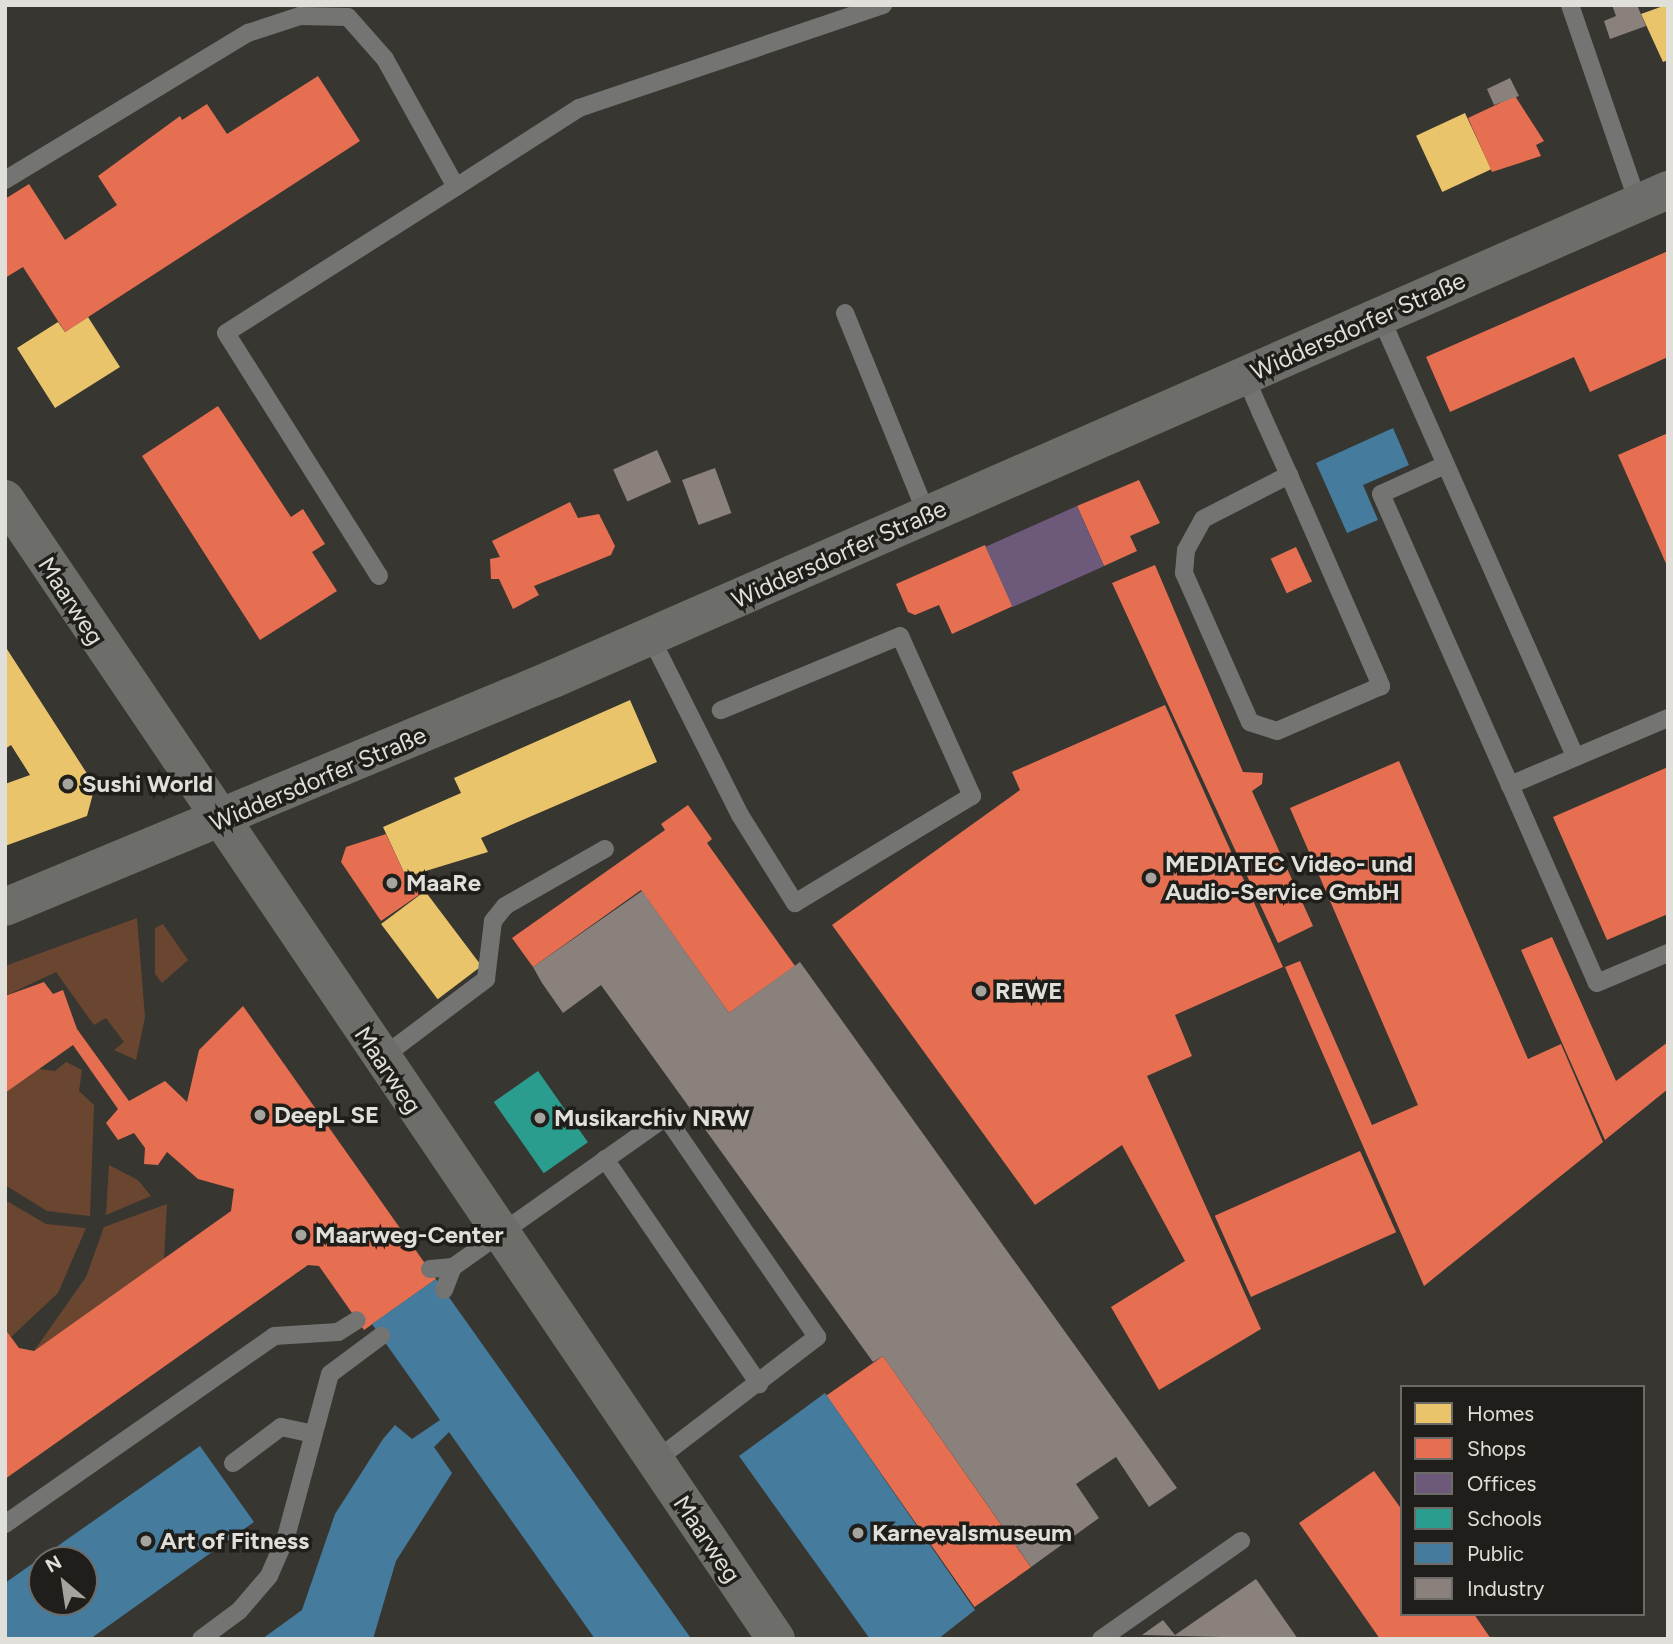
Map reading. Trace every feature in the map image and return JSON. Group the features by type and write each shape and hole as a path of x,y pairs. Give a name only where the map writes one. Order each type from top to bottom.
{"main road":[{"name":"Widdersdorfer Straße","path":"5,907 220,821 650,636 1653,196"},
{"name":"Maarweg","path":"5,499 380,1059 776,1639"}],"lane":[{"path":"379,576 226,333 579,108 668,73 883,5"},
{"path":"1570,5 1653,196"},
{"path":"5,180 248,33 300,16 348,18 385,59 456,187"},
{"path":"845,313 927,515"},
{"path":"1380,316 1575,757"},
{"path":"1245,376 1289,475 1381,686 1277,731 1250,722 1184,573 1186,550 1203,519 1289,475"},
{"path":"1445,465 1381,494 1597,983 1668,953"},
{"path":"650,636 740,816 796,903 972,796 900,635 721,710"},
{"path":"1510,785 1668,718"},
{"path":"380,1059 486,979 493,921 505,906 605,849"},
{"path":"444,1290 453,1267 499,1232 666,1117 817,1337 655,1461"},
{"path":"605,1159 759,1384"},
{"path":"430,1269 453,1267"},
{"path":"5,1524 274,1336 338,1332 357,1320"},
{"path":"201,1639 239,1611 269,1576 330,1374 381,1336"},
{"path":"233,1463 281,1427 313,1434"},
{"path":"1101,1639 1241,1541"}],"shaded area":[{"path":"137,918 145,1017 136,1060 114,1050 124,1042 106,1018 94,1025 56,972 5,996 5,966"},
{"path":"163,924 188,960 162,983 155,974 155,928"},
{"path":"66,1062 82,1070 79,1091 94,1105 90,1216 47,1211 5,1185 5,1093 39,1069 55,1071"},
{"path":"109,1165 138,1180 151,1196 106,1215"},
{"path":"5,1200 46,1224 86,1228 58,1293 11,1337 5,1329"},
{"path":"167,1204 164,1259 34,1351 86,1277 104,1227"}],"building: Homes":[{"path":"1666,5 1668,60 1663,62 1641,14"},
{"path":"1465,113 1491,169 1442,192 1416,136"},
{"path":"88,317 120,367 55,408 17,348 58,322 65,332"},
{"path":"5,646 95,786 87,816 5,846 5,784 30,775 11,745 5,749"},
{"path":"630,700 657,762 481,838 488,852 406,877 383,827 461,793 454,778"},
{"path":"425,891 482,966 438,999 381,924"}],"building: Shops":[{"path":"318,76 360,141 65,332 23,267 5,278 5,199 29,184 65,240 117,205 98,176 180,116 182,120 207,104 227,134"},
{"path":"1515,96 1544,141 1536,145 1541,156 1492,172 1468,118"},
{"path":"1668,251 1668,357 1590,392 1574,357 1450,412 1426,357"},
{"path":"218,406 291,517 303,509 325,544 312,552 337,591 260,640 142,456"},
{"path":"1668,433 1668,568 1618,455"},
{"path":"1139,480 1160,523 1130,536 1137,551 1104,566 1077,506"},
{"path":"570,502 578,518 599,514 615,546 611,555 534,586 539,595 513,609 499,579 491,579 490,559 500,557 492,541"},
{"path":"985,545 1013,606 952,634 939,605 915,615 908,612 896,584"},
{"path":"1296,547 1312,581 1287,593 1271,559"},
{"path":"1155,565 1243,772 1263,773 1262,784 1252,791 1313,926 1278,943 1112,583"},
{"path":"1165,705 1283,967 1175,1015 1192,1056 1147,1076 1261,1329 1159,1390 1111,1307 1185,1261 1122,1145 1035,1205 832,925 1020,790 1012,772"},
{"path":"1399,761 1528,1059 1561,1044 1603,1142 1424,1286 1285,967 1300,961 1372,1125 1418,1105 1290,808"},
{"path":"1668,767 1668,914 1607,940 1553,817"},
{"path":"688,805 712,839 707,843 795,966 729,1013 641,890 533,967 512,938 665,830 661,824"},
{"name":"MaaRe","path":"386,834 406,877 419,874 426,890 381,921 341,862 346,847"},
{"path":"1552,937 1616,1081 1668,1042 1668,1089 1605,1140 1521,950"},
{"name":"Maarweg-Center","path":"44,982 53,994 63,990 77,1029 129,1101 165,1081 187,1102 199,1050 243,1006 436,1279 364,1330 319,1266 308,1265 5,1479 5,1329 19,1348 34,1351 231,1211 234,1189 198,1179 167,1152 158,1165 144,1164 145,1148 134,1133 118,1140 106,1123 118,1109 73,1045 5,1093 5,996"},
{"path":"1360,1151 1396,1232 1251,1297 1215,1216"},
{"path":"883,1356 1031,1567 974,1607 826,1396"},
{"path":"1374,1471 1400,1507 1400,1616 1475,1616 1491,1639 1380,1639 1299,1523"}],"building: Offices":[{"path":"1077,506 1104,566 1012,607 986,547"}],"building: Schools":[{"path":"538,1071 588,1142 544,1173 494,1102"}],"building: Public":[{"path":"1393,428 1409,465 1363,485 1378,520 1347,533 1316,463"},
{"path":"436,1279 690,1637 688,1639 595,1639 449,1432 434,1447 452,1473 396,1561 373,1639 262,1639 302,1610 335,1514 383,1439 395,1425 412,1439 440,1420 372,1324"},
{"name":"Karnevalsmuseum","path":"825,1393 975,1610 938,1639 870,1639 739,1456"},
{"name":"Art of Fitness","path":"200,1446 254,1522 90,1639 5,1639 5,1583 28,1567 28,1616 98,1616 98,1546 58,1546"}],"building: Industry":[{"path":"1612,5 1637,5 1646,26 1610,39 1604,21 1616,16"},
{"path":"1510,78 1519,96 1494,105 1487,89"},
{"path":"657,450 671,482 627,501 613,470"},
{"path":"715,468 731,513 699,525 682,480"},
{"path":"642,891 729,1013 800,962 1177,1488 1149,1507 1116,1457 1076,1484 1099,1518 1031,1567 883,1356 873,1362 601,985 563,1013 542,983 533,967"},
{"path":"1256,1579 1298,1639 1142,1635 1163,1620 1175,1635"}],"place":[{"name":"Sushi World","path":"68,784"},
{"name":"MEDIATEC Video- und Audio-Service GmbH","path":"1151,878"},
{"name":"MaaRe","path":"392,883"},
{"name":"REWE","path":"981,991"},
{"name":"DeepL SE","path":"260,1115"},
{"name":"Musikarchiv NRW","path":"540,1118"},
{"name":"Maarweg-Center","path":"301,1235"},
{"name":"Karnevalsmuseum","path":"858,1533"},
{"name":"Art of Fitness","path":"146,1541"}]}
